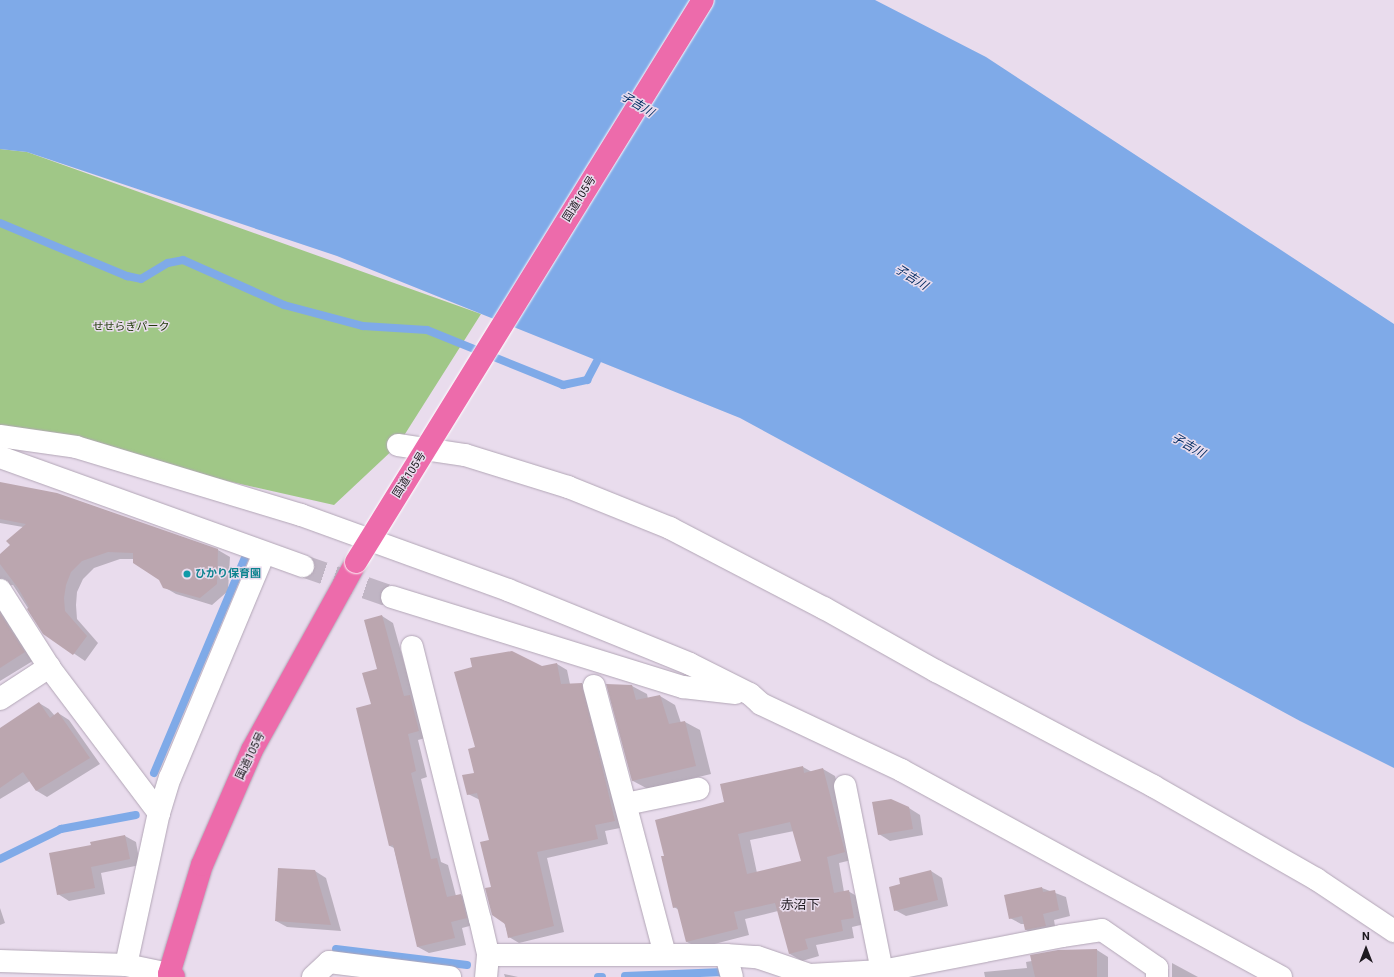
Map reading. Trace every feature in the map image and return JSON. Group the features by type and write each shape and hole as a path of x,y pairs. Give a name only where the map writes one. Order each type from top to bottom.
{"highway":[{"name":"国道105号","path":"170,976 202,865 252,750 356,562 703,0"}],"street":[{"path":"0,436 76,447 301,515 508,590 690,664 750,694 761,704 901,770 1280,977"},
{"path":"398,446 465,455 568,487 670,528 824,608 936,671 1153,786 1316,880 1394,931"},
{"path":"0,457 303,566"},
{"path":"126,965 159,813 170,778 264,553"},
{"path":"0,590 49,667 159,813"},
{"path":"392,597 682,687 750,694"},
{"path":"412,647 488,955 486,977"},
{"path":"0,699 49,667"},
{"path":"594,686 665,954"},
{"path":"845,786 882,971"},
{"path":"626,804 698,789"},
{"path":"488,955 726,955 757,957 810,975 882,971 1062,936 1102,930 1157,968 1157,977"},
{"path":"726,955 732,977"},
{"path":"0,961 126,965 170,976"},
{"path":"314,977 329,962 450,977"}],"green space":[{"name":"せせらぎパーク","path":"0,149 27,152 481,314 398,445 334,505 76,447 0,437"}],"water":[{"name":"子吉川","path":"0,0 875,0 986,57 1394,324 1394,768 1300,721 740,418 337,256 27,152 0,149"}],"building":[{"name":"ひかり保育園","path":"0,482 57,493 218,549 217,584 200,598 163,588 159,580 133,563 133,553 108,552 82,561 71,572 66,585 64,598 65,611 87,636 73,655 43,634 27,609 29,607 18,588 0,564 0,554 10,545 6,541 26,524 0,519"},
{"path":"0,613 25,652 0,668"},
{"path":"382,615 404,696 410,695 419,731 408,734 416,771 411,773 431,859 437,858 447,897 461,894 467,918 451,922 455,938 417,947 393,845 389,846 356,708 371,704 362,673 377,669 364,620"},
{"path":"512,651 542,666 557,663 561,684 582,683 615,821 595,825 598,839 537,852 554,926 508,938 505,924 492,915 485,888 491,887 480,842 489,840 477,793 467,795 462,775 474,773 468,749 475,747 454,672 472,667 470,658"},
{"path":"606,684 632,685 636,700 660,695 669,724 685,721 696,766 632,781"},
{"path":"39,702 50,718 58,712 90,758 36,791 23,772 0,788 0,728"},
{"path":"803,766 804,773 823,768 845,852 827,857 834,893 849,890 854,918 841,920 843,931 805,939 808,949 789,954 775,903 734,912 738,929 686,942 677,907 673,908 661,856 664,856 655,820 724,802 720,784","holes":["790,822 801,861 747,874 738,834"]},
{"path":"891,799 909,807 913,829 878,835 872,802"},
{"path":"125,835 130,859 91,867 95,888 57,895 49,853 91,845 90,842"},
{"path":"278,868 315,870 331,925 275,921"},
{"path":"931,870 938,900 894,911 889,887 900,884 899,878"},
{"path":"1042,887 1043,892 1055,890 1059,910 1043,914 1046,926 1025,930 1022,916 1009,919 1004,895"},
{"path":"1097,949 1097,977 1035,977 1030,955 1058,950"}],"waterway":[{"path":"0,223 127,276 141,279 168,263 183,260 284,305 363,326 427,330 563,385 587,380 597,361"},
{"path":"154,773 245,558"},
{"path":"0,859 61,829 136,815"},
{"path":"336,949 467,965"},
{"path":"625,976 723,972 724,977"}],"tunnel":[{"path":"303,566 392,597"}],"place":[{"name":"ひかり保育園","path":"187,574"}],"district":[{"name":"赤沼下","path":"800,905"}]}
